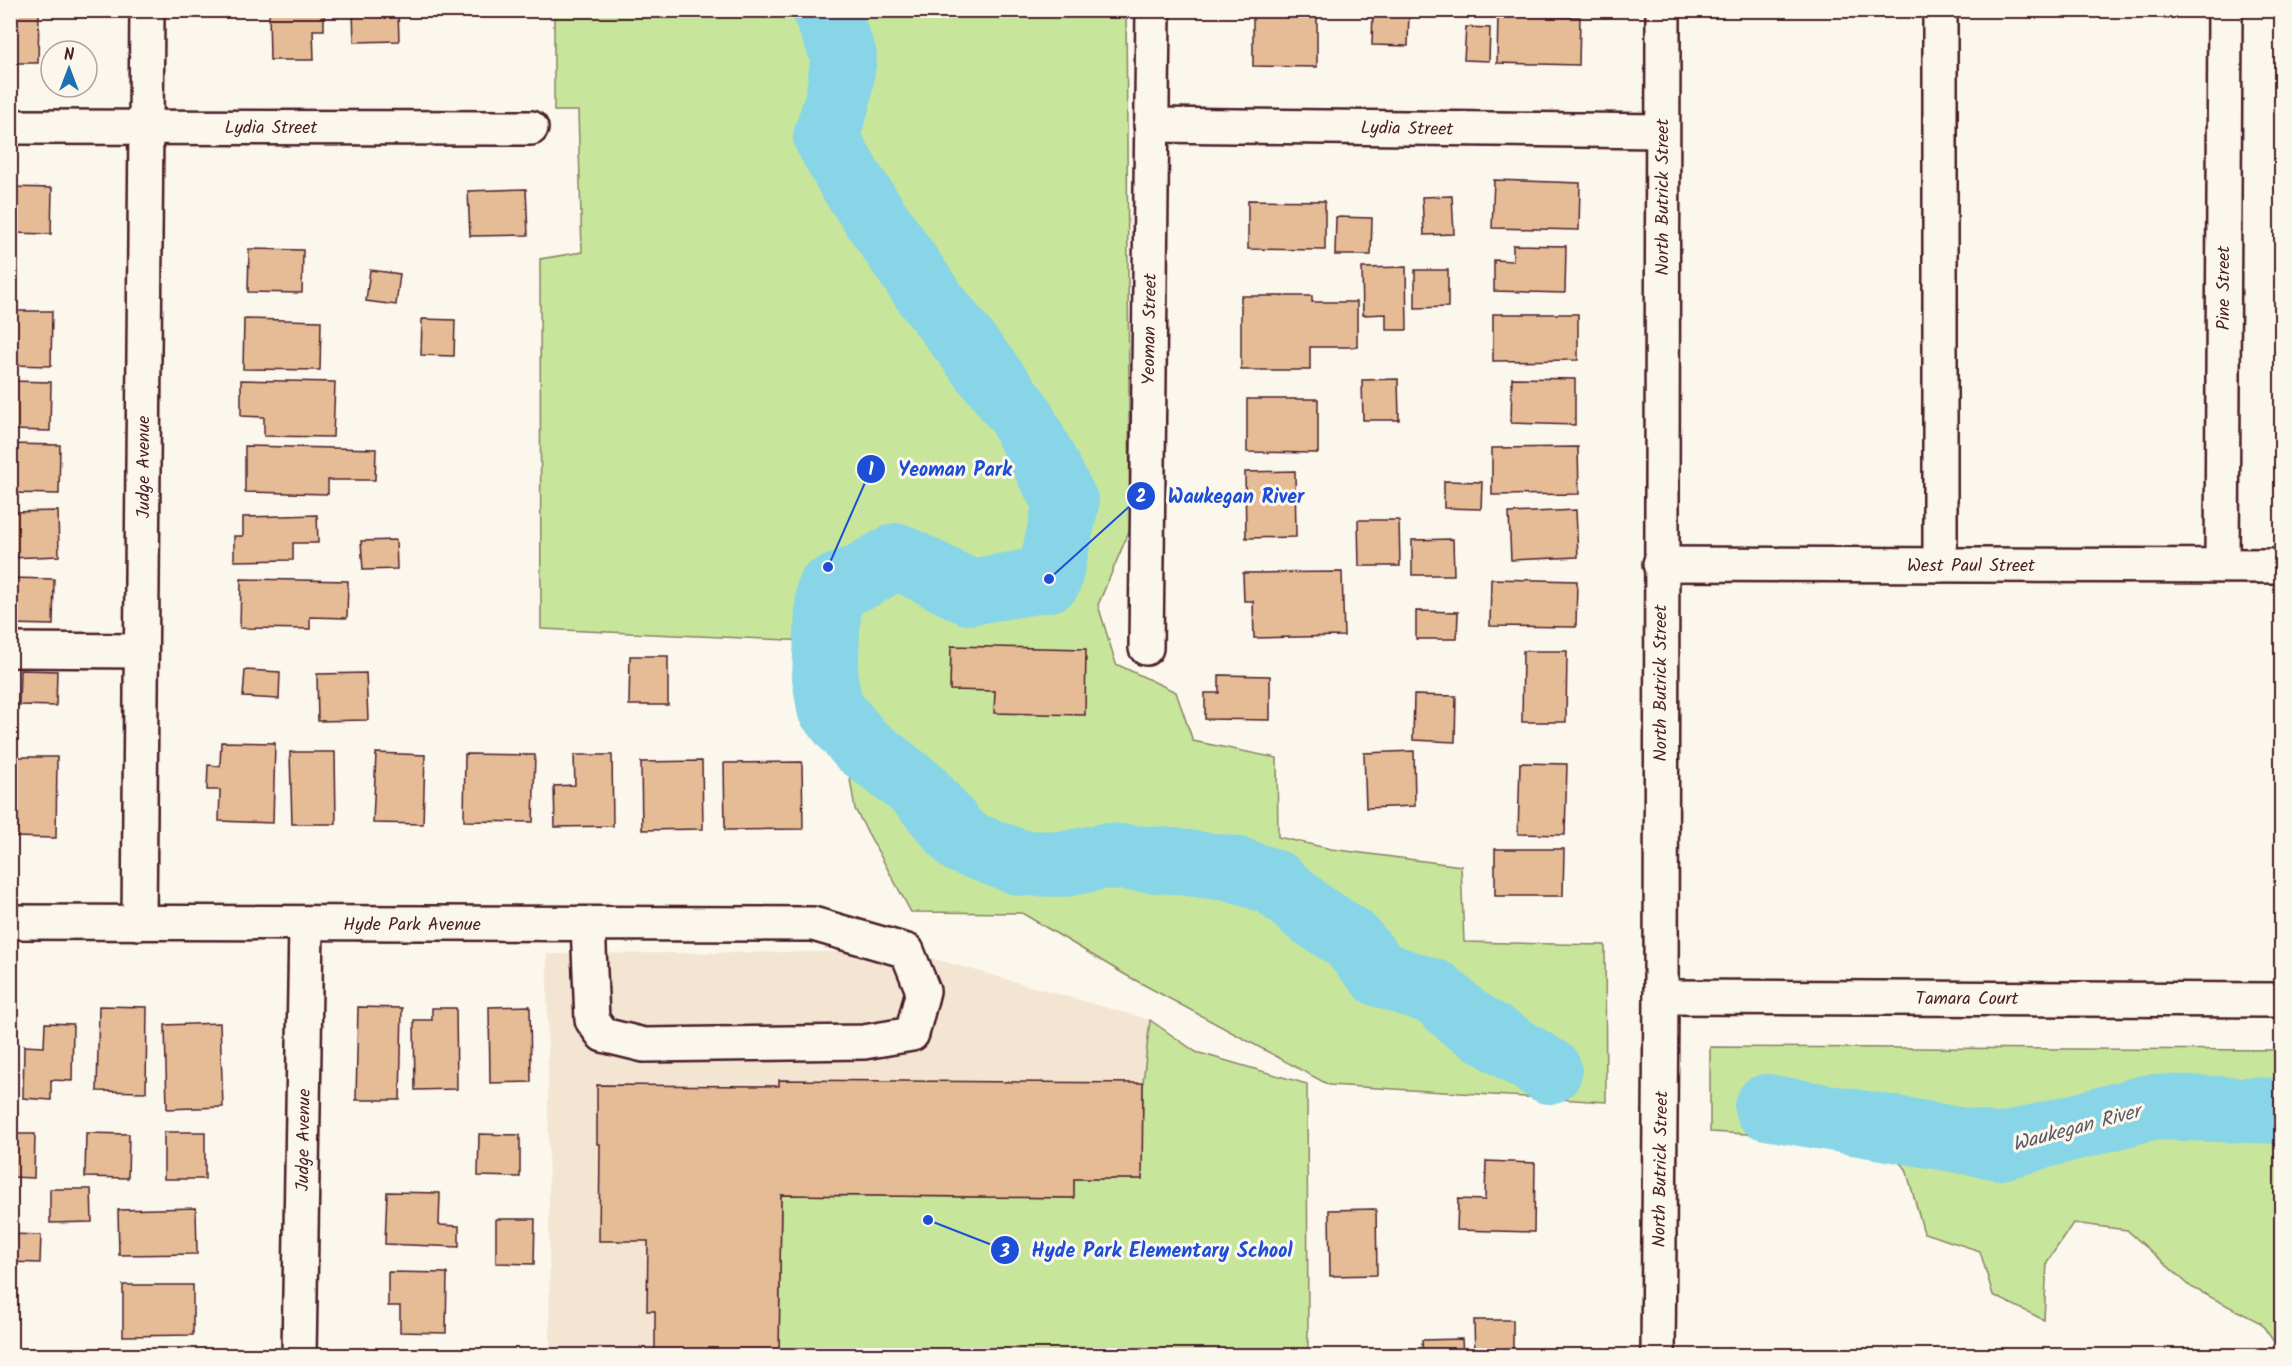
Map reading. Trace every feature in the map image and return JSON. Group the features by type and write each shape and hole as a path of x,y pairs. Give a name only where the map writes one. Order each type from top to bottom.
{"street":[{"name":"Judge Avenue","path":"139,923 147,10"},
{"name":"Yeoman Street","path":"1146,648 1153,10"},
{"name":"North Butrick Street","path":"1658,1356 1663,10"},
{"path":"1940,10 1940,565"},
{"name":"Pine Street","path":"2222,565 2225,10"},
{"name":"Lydia Street","path":"1151,125 1662,131"},
{"name":"Lydia Street","path":"10,127 531,128"},
{"name":"West Paul Street","path":"1660,564 2282,566"},
{"path":"10,650 141,651"},
{"name":"Hyde Park Avenue","path":"10,922 813,924 907,951 923,991 912,1034 864,1042 644,1045 603,1035 592,1020 588,924"},
{"name":"Judge Avenue","path":"299,1356 306,924"},
{"name":"Tamara Court","path":"1661,997 2274,1000"}],"shaded area":[{"path":"907,951 1150,1020 1196,1052 1307,1084 1308,1355 550,1355 547,954"}],"green space":[{"path":"554,11 1126,11 1130,529 1098,605 1116,664 1176,692 1193,741 1277,758 1278,837 1331,849 1461,866 1464,942 1605,945 1606,1102 1329,1085 1124,974 1022,913 911,912 855,809 844,743 825,722 811,641 541,629 540,259 582,252 578,111 554,111"},
{"path":"1150,1020 1196,1052 1307,1084 1308,1355 779,1356 781,1195 1073,1198 1074,1179 1141,1179 1143,1083"},
{"path":"1710,1047 2281,1050 2281,1352 2261,1323 2191,1287 2127,1230 2073,1223 2047,1262 2044,1320 1993,1295 1980,1251 1924,1233 1906,1169 1877,1141 1710,1132"}],"building":[{"path":"269,10 324,10 324,30 313,30 314,60 270,60"},
{"path":"353,10 398,10 399,41 354,42"},
{"path":"1253,10 1317,10 1317,67 1253,66"},
{"path":"1373,10 1409,10 1408,46 1372,45"},
{"path":"10,13 39,13 38,63 10,63"},
{"path":"1498,15 1580,17 1579,65 1497,63"},
{"path":"1466,27 1490,28 1489,61 1464,60"},
{"path":"1494,180 1580,183 1579,230 1492,228"},
{"path":"10,187 52,188 51,234 10,233"},
{"path":"526,189 528,235 470,236 468,191"},
{"path":"1452,196 1454,234 1424,235 1422,197"},
{"path":"1248,200 1325,201 1325,250 1248,249"},
{"path":"1336,217 1372,218 1371,255 1335,255"},
{"path":"1513,245 1566,246 1565,293 1494,291 1494,260 1513,261"},
{"path":"249,249 303,250 302,293 248,292"},
{"path":"1406,267 1407,330 1386,330 1386,314 1363,315 1362,268"},
{"path":"370,270 400,274 396,305 366,301"},
{"path":"1415,270 1448,270 1448,307 1415,308"},
{"path":"1241,296 1312,296 1312,302 1357,302 1357,347 1310,347 1310,370 1241,370"},
{"path":"10,311 52,311 51,366 10,365"},
{"path":"1493,314 1578,314 1578,360 1493,361"},
{"path":"244,319 321,321 320,370 243,369"},
{"path":"422,319 455,320 454,356 421,355"},
{"path":"1512,378 1575,379 1575,425 1511,423"},
{"path":"1398,379 1399,420 1363,420 1362,380"},
{"path":"241,380 335,382 333,437 264,436 264,417 241,416"},
{"path":"10,381 51,382 50,431 10,430"},
{"path":"1247,399 1318,399 1318,453 1247,452"},
{"path":"10,444 60,445 59,494 10,493"},
{"path":"245,446 376,449 375,480 328,480 328,494 245,492"},
{"path":"1578,447 1579,494 1492,495 1492,448"},
{"path":"1295,471 1296,537 1246,538 1245,472"},
{"path":"1444,481 1482,482 1481,509 1444,508"},
{"path":"1576,510 1578,557 1511,560 1509,513"},
{"path":"58,511 59,556 10,558 10,512"},
{"path":"317,515 318,543 293,543 293,560 234,561 234,536 243,536 243,517"},
{"path":"1358,520 1399,520 1400,566 1359,566"},
{"path":"1453,539 1454,575 1412,575 1412,540"},
{"path":"396,540 397,569 363,570 361,541"},
{"path":"1342,572 1344,636 1254,638 1253,601 1244,601 1243,573"},
{"path":"10,578 54,579 53,625 10,624"},
{"path":"241,579 348,581 347,618 310,617 310,629 240,628"},
{"path":"1491,579 1577,581 1576,627 1490,626"},
{"path":"1416,611 1458,612 1457,639 1416,639"},
{"path":"951,646 1086,649 1085,715 994,713 995,691 950,690"},
{"path":"1523,651 1567,651 1566,722 1522,722"},
{"path":"630,656 668,656 668,705 629,705"},
{"path":"20,670 57,671 56,706 19,705"},
{"path":"245,670 280,672 279,699 243,697"},
{"path":"366,673 368,720 318,721 317,674"},
{"path":"1219,675 1270,676 1270,720 1205,719 1205,693 1219,693"},
{"path":"1414,695 1456,696 1455,742 1413,740"},
{"path":"221,742 275,743 273,823 219,821 220,790 207,790 208,765 220,766"},
{"path":"1414,751 1415,806 1366,808 1364,753"},
{"path":"290,752 335,752 336,824 292,824"},
{"path":"376,753 425,755 423,824 373,823"},
{"path":"465,754 535,755 533,822 464,821"},
{"path":"574,755 612,755 613,826 555,827 554,786 575,785"},
{"path":"10,757 57,757 56,838 10,837"},
{"path":"702,761 703,829 642,830 641,762"},
{"path":"802,762 803,829 725,830 724,763"},
{"path":"1520,763 1567,764 1565,835 1518,834"},
{"path":"1495,849 1564,849 1563,896 1495,896"},
{"path":"99,1006 147,1007 146,1092 97,1091"},
{"path":"530,1006 531,1082 490,1083 489,1007"},
{"path":"358,1007 402,1008 400,1100 356,1100"},
{"path":"432,1008 456,1008 457,1089 415,1090 414,1020 432,1020"},
{"path":"45,1023 73,1024 72,1081 51,1080 51,1100 23,1098 24,1046 44,1047"},
{"path":"220,1023 223,1107 167,1109 165,1025"},
{"path":"779,1080 1143,1083 1142,1179 1074,1179 1074,1198 781,1195 779,1356 655,1356 655,1311 647,1311 648,1241 599,1241 600,1144 597,1144 597,1085 779,1086"},
{"path":"164,1132 205,1132 205,1179 164,1179"},
{"path":"86,1133 129,1134 128,1178 85,1177"},
{"path":"10,1134 35,1134 34,1178 10,1177"},
{"path":"479,1134 520,1135 520,1177 478,1176"},
{"path":"1486,1161 1535,1163 1534,1232 1457,1230 1458,1199 1485,1200"},
{"path":"50,1189 91,1189 92,1222 50,1223"},
{"path":"387,1192 440,1193 439,1225 459,1226 459,1247 385,1244"},
{"path":"196,1208 197,1254 119,1255 118,1210"},
{"path":"1376,1209 1377,1275 1330,1276 1329,1210"},
{"path":"496,1219 535,1219 534,1264 496,1263"},
{"path":"10,1234 41,1235 40,1263 10,1262"},
{"path":"388,1272 447,1273 446,1333 400,1332 400,1306 388,1306"},
{"path":"123,1285 193,1285 193,1335 123,1336"},
{"path":"1474,1320 1513,1320 1513,1356 1475,1356"},
{"path":"1462,1339 1463,1356 1423,1356 1422,1340"},
{"path":"384,1352 454,1354 454,1356 384,1356"}],"waterway":[{"name":"Waukegan River","path":"825,10 844,56 838,99 826,137 850,180 928,295 1019,413 1066,504 1049,579 969,592 897,556 862,576 829,590 825,677 830,708 860,744 920,791 963,842 1021,863 1065,864 1105,856 1172,861 1235,869 1275,883 1310,913 1349,938 1380,974 1436,993 1465,1019 1549,1071"},
{"name":"Waukegan River","path":"1767,1107 2000,1147 2150,1107 2282,1111"}],"place":[{"name":"Yeoman Park","path":"828,567"},
{"name":"Waukegan River","path":"1049,579"},
{"name":"Hyde Park Elementary School","path":"928,1220"}]}
